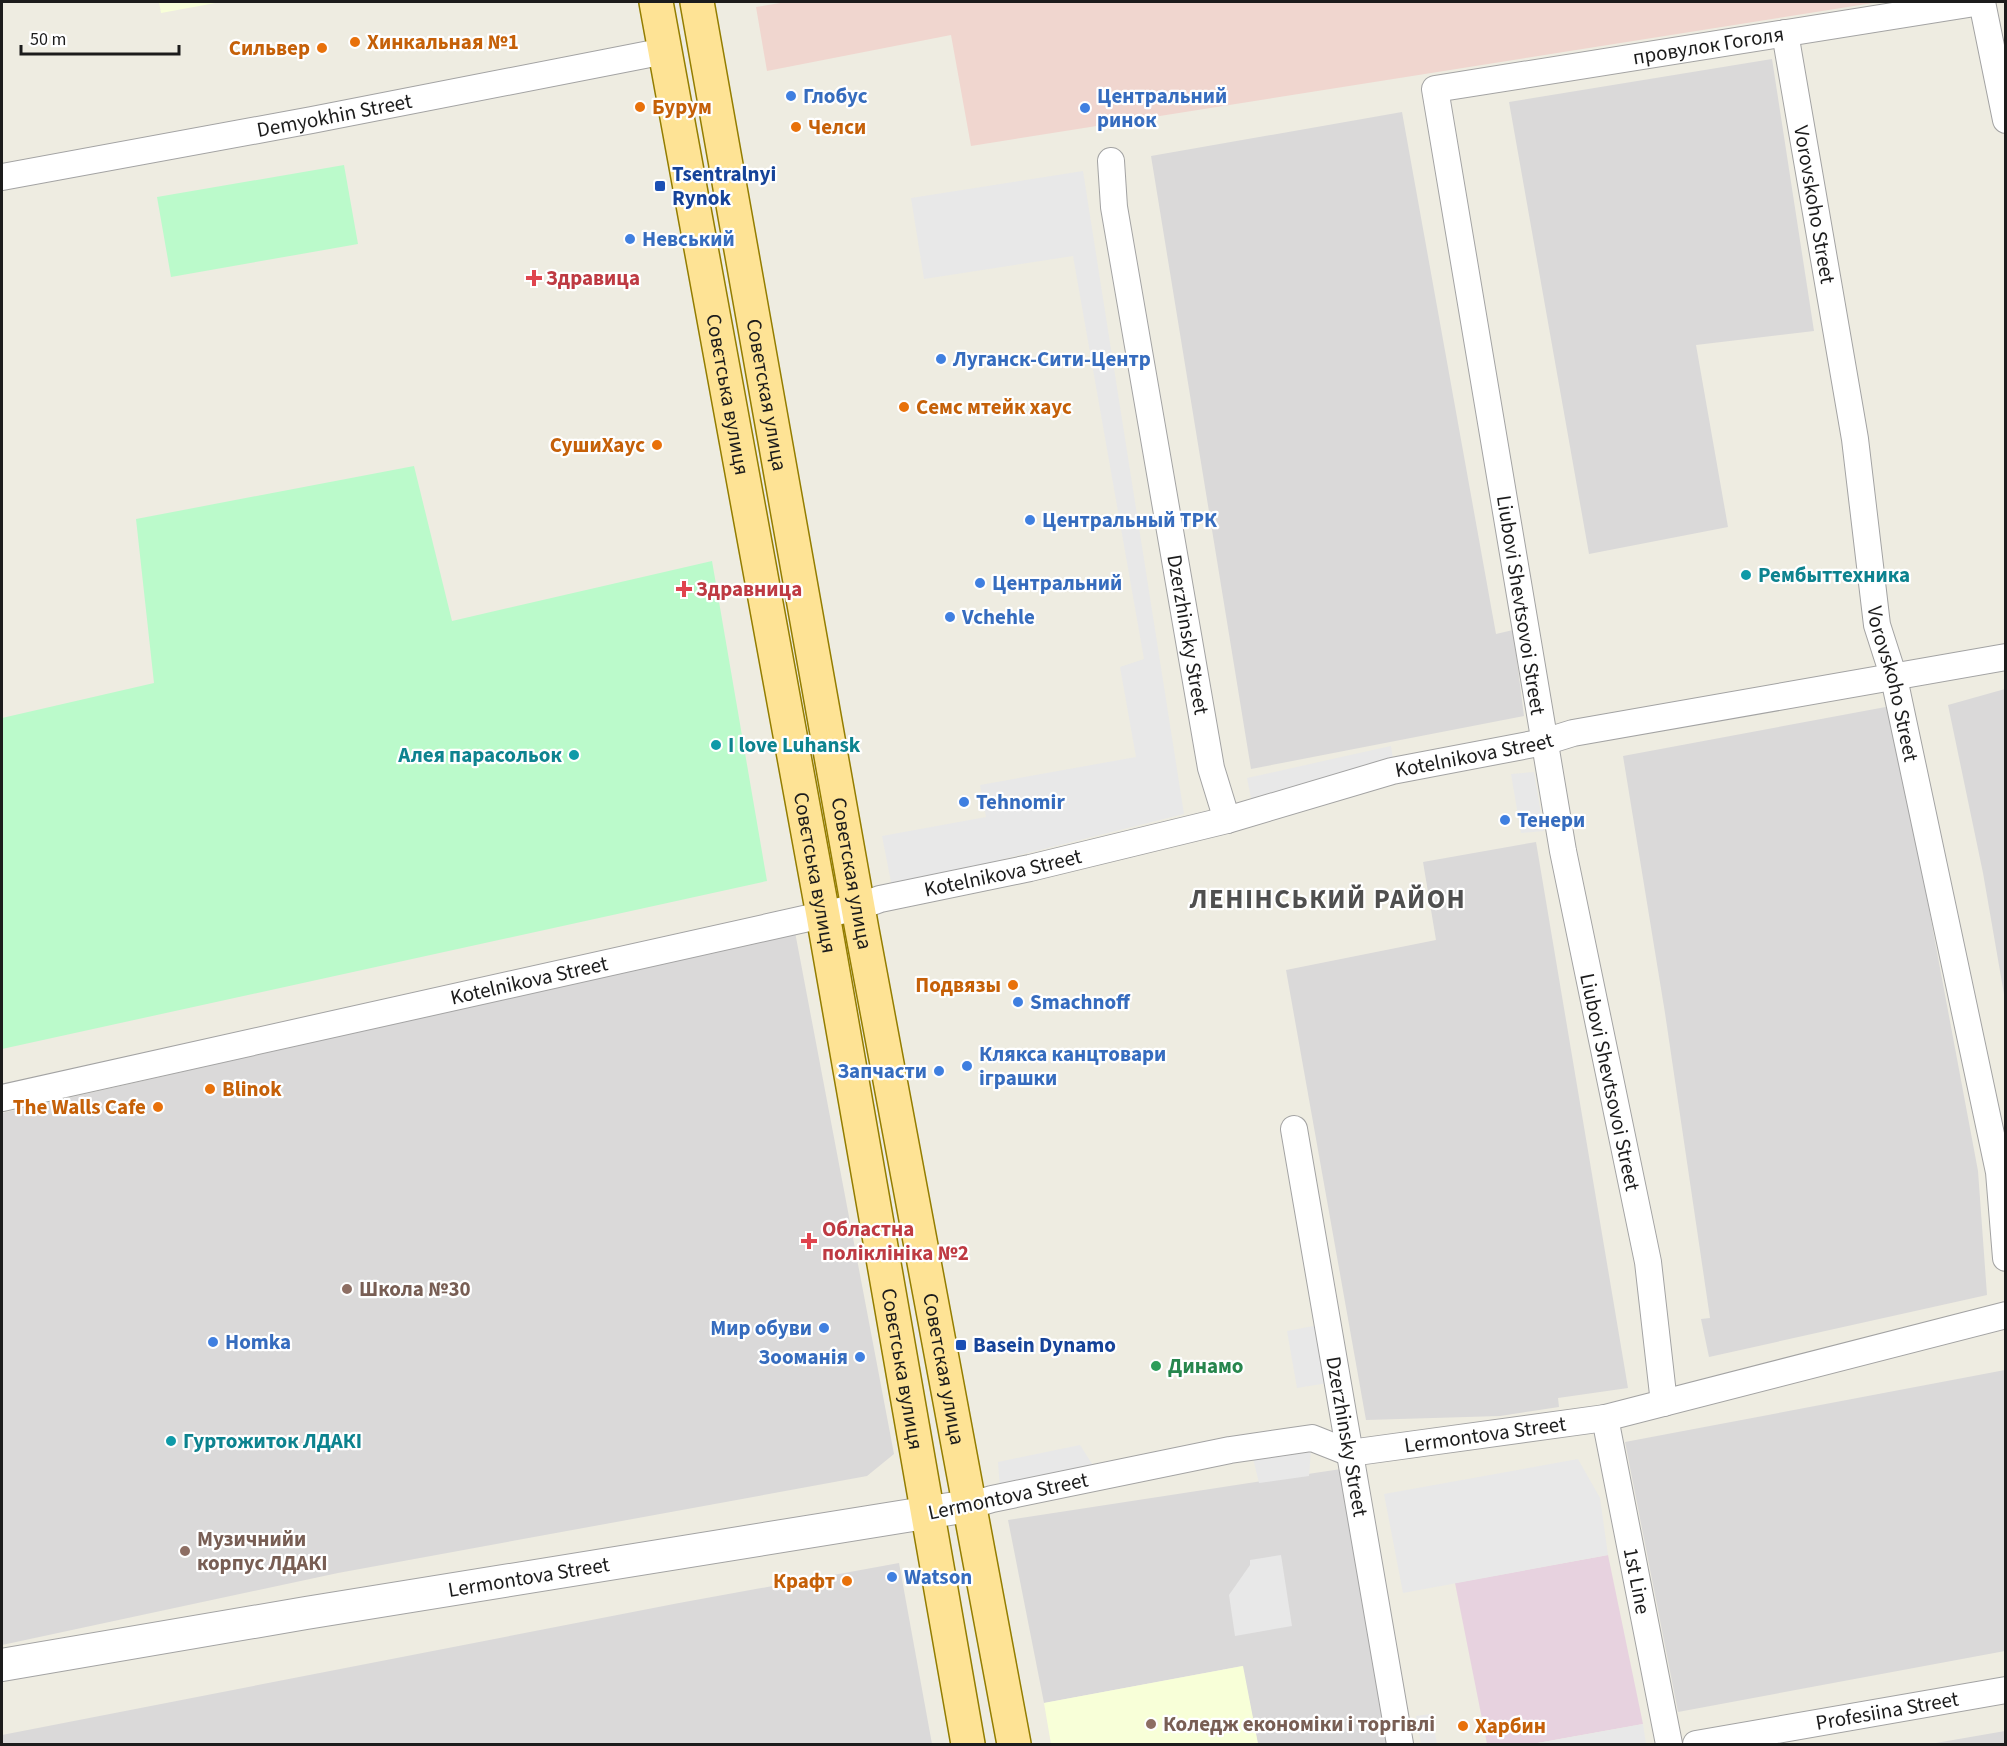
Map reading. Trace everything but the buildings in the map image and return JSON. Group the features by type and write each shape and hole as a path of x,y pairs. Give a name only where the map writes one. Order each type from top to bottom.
{"main road":[{"name":"Совєтська вулиця","path":"656,2 823,915 968,1744"},
{"name":"Советская улица","path":"697,2 858,907 1014,1744"}],"street":[{"name":"провулок Гоголя","path":"1435,89 1982,2"},
{"path":"1982,2 2006,120"},
{"name":"Vorovskoho Street","path":"1785,33 1855,439 1877,625 1894,678 2000,1172 2006,1258"},
{"name":"Demyokhin Street","path":"2,177 312,120 665,51"},
{"name":"Liubovi Shevtsovoi Street","path":"1435,89 1563,851 1648,1262 1664,1403"},
{"name":"Dzerzhinsky Street","path":"1110,161 1114,207 1207,747 1227,820"},
{"name":"Kotelnikova Street","path":"2,1098 823,915 880,899 1030,868 1227,820 1392,771 1544,742 1573,733 2006,657"},
{"name":"Dzerzhinsky Street","path":"1294,1129 1400,1744"},
{"name":"Lermontova Street","path":"2,1665 306,1613 928,1514 1250,1446 1312,1438 1350,1453 1605,1418 2006,1315"},
{"name":"1st Line","path":"1605,1418 1669,1744"},
{"name":"Profesiina Street","path":"1696,1744 2006,1690"}],"shaded area":[{"path":"159,2 221,2 161,13"},
{"name":"Центральний ринок","path":"786,2 1879,2 971,146 951,35 767,71 756,7"},
{"path":"1772,59 1814,331 1696,345 1728,527 1589,554 1509,102"},
{"path":"1402,112 1496,634 1513,630 1524,716 1251,769 1151,156"},
{"path":"344,165 358,244 171,277 157,197"},
{"path":"1083,171 1184,814 892,887 882,836 986,817 980,785 1136,757 1120,667 1144,659 1073,256 924,279 911,198"},
{"path":"414,466 452,621 712,561 767,881 2,1049 2,718 154,683 136,519"},
{"path":"2006,689 2005,1000 1983,873 1948,705"},
{"path":"1891,706 1978,1171 1987,1295 1709,1357 1701,1319 1710,1318 1665,1013 1623,756"},
{"path":"1391,746 1393,759 1254,813 1247,778"},
{"path":"1534,772 1544,831 1521,833 1511,774"},
{"path":"1536,842 1628,1388 1558,1398 1559,1407 1500,1416 1366,1420 1286,970 1436,940 1423,862"},
{"path":"795,932 894,1454 867,1476 338,1573 2,1645 2,1113"},
{"path":"1329,1323 1340,1381 1297,1388 1287,1331"},
{"path":"2005,1370 2005,1651 1678,1712 1625,1442"},
{"path":"1312,1438 1309,1476 1259,1483 1250,1446"},
{"path":"1080,1445 1096,1470 1000,1489 998,1462"},
{"path":"1578,1459 1600,1498 1608,1555 1403,1593 1384,1494"},
{"path":"1341,1469 1389,1744 1258,1744 1242,1666 1044,1703 1008,1520"},
{"path":"1281,1555 1292,1626 1235,1636 1229,1595 1250,1565 1250,1560"},
{"path":"1608,1555 1643,1724 1532,1744 1487,1744 1455,1583"},
{"path":"899,1563 932,1744 2,1744 2,1735 679,1603"},
{"name":"Коледж економіки і торгівлі","path":"1243,1666 1258,1744 1051,1744 1044,1703"},
{"path":"1431,1714 1437,1744 1421,1744 1416,1716"},
{"path":"1643,1724 1646,1744 1532,1744"},
{"path":"2005,1731 2005,1744 1930,1744"}],"place":[{"name":"Хинкальная №1","path":"355,42"},
{"name":"Сильвер","path":"322,48"},
{"name":"Глобус","path":"791,96"},
{"name":"Бурум","path":"640,107"},
{"name":"Центральний ринок","path":"1085,108"},
{"name":"Челси","path":"796,127"},
{"name":"Tsentralnyi Rynok","path":"660,186"},
{"name":"Невський","path":"630,239"},
{"name":"Здравица","path":"534,278"},
{"name":"Луганск-Сити-Центр","path":"941,359"},
{"name":"Семс мтейк хаус","path":"904,407"},
{"name":"СушиХаус","path":"657,445"},
{"name":"Центральный ТРК","path":"1030,520"},
{"name":"Рембыттехника","path":"1746,575"},
{"name":"Центральний","path":"980,583"},
{"name":"Здравница","path":"684,589"},
{"name":"Vchehle","path":"950,617"},
{"name":"I love Luhansk","path":"716,745"},
{"name":"Алея парасольок","path":"574,755"},
{"name":"Tehnomir","path":"964,802"},
{"name":"Тенери","path":"1505,820"},
{"name":"Подвязы","path":"1013,985"},
{"name":"Smachnoff","path":"1018,1002"},
{"name":"Клякса канцтовари іграшки","path":"967,1066"},
{"name":"Запчасти","path":"939,1071"},
{"name":"Blinok","path":"210,1089"},
{"name":"The Walls Cafe","path":"158,1107"},
{"name":"Областна поліклініка №2","path":"809,1241"},
{"name":"Школа №30","path":"347,1289"},
{"name":"Мир обуви","path":"824,1328"},
{"name":"Homka","path":"213,1342"},
{"name":"Basein Dynamo","path":"961,1345"},
{"name":"Зооманія","path":"860,1357"},
{"name":"Динамо","path":"1156,1366"},
{"name":"Гуртожиток ЛДАКІ","path":"171,1441"},
{"name":"Музичнийи корпус ЛДАКІ","path":"185,1551"},
{"name":"Watson","path":"892,1577"},
{"name":"Крафт","path":"847,1581"},
{"name":"Коледж економіки і торгівлі","path":"1151,1724"},
{"name":"Харбин","path":"1463,1726"}],"district":[{"name":"ЛЕНІНСЬКИЙ РАЙОН","path":"1328,899"}]}
